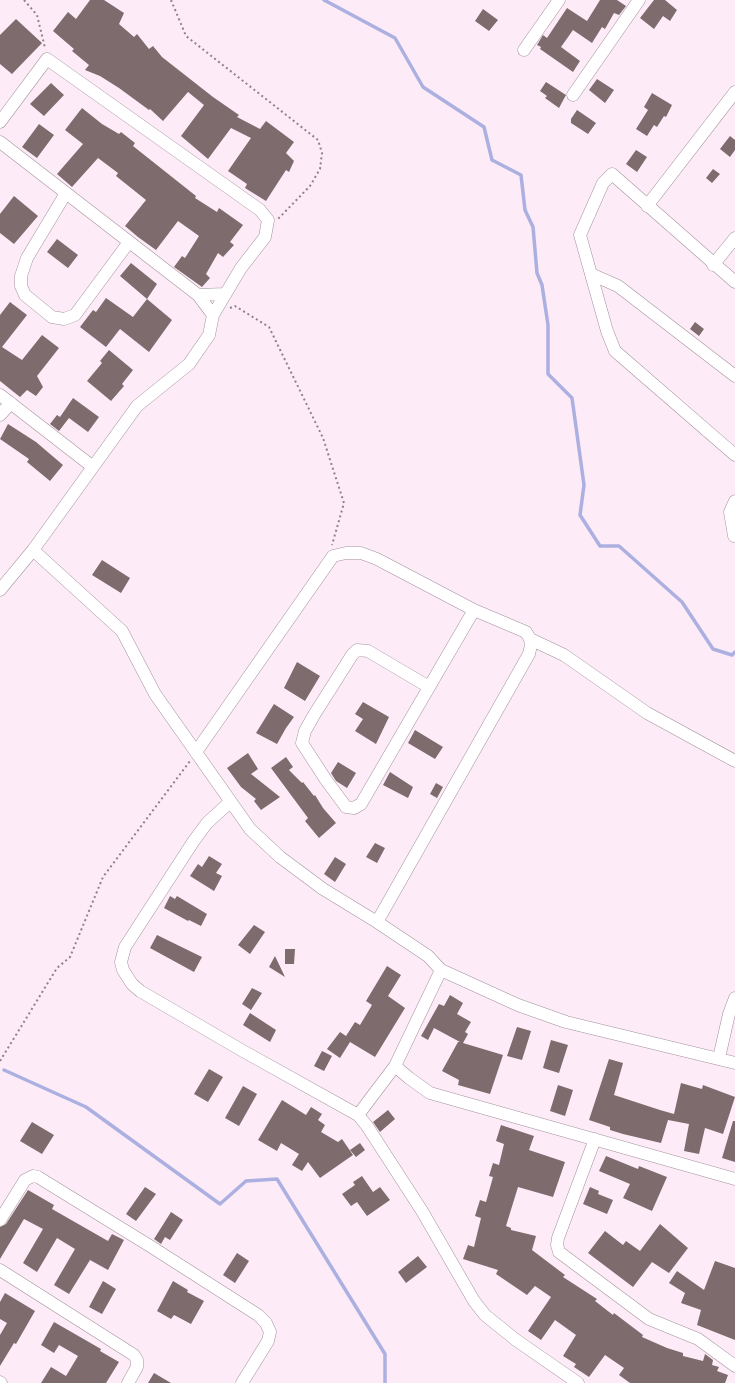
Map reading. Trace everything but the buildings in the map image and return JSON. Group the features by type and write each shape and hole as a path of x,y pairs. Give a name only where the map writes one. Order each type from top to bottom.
{"street":[{"path":"524,50 559,0"},
{"path":"573,94 639,0"},
{"path":"0,122 47,59 260,210 268,220 264,238 241,268 225,294 213,315 209,335 189,364 137,406 33,550 0,590"},
{"path":"647,206 735,92"},
{"path":"0,142 198,295 213,315"},
{"path":"735,282 612,174 603,183 580,234 581,243 592,275 605,325 615,351 735,455"},
{"path":"66,193 28,258 21,276 21,286 25,296 52,317 64,319 75,315 129,242"},
{"path":"714,265 735,238"},
{"path":"592,275 618,286 735,376"},
{"path":"198,295 225,294"},
{"path":"0,395 93,467"},
{"path":"0,415 11,403"},
{"path":"734,536 730,512 735,501"},
{"path":"33,550 122,631 155,694 250,829 280,857 323,889 378,922 428,956 441,970 518,1005 566,1022 735,1063"},
{"path":"196,752 333,556 346,553 361,553 377,558 474,610 526,632 530,639 531,645 529,654 378,922"},
{"path":"429,686 368,651 358,650 352,656 314,715 305,731 302,743 346,807 354,808 361,804 474,610"},
{"path":"530,639 564,656 647,713 735,761"},
{"path":"230,802 207,823 193,842 125,947 121,962 123,970 132,984 140,991 243,1051 358,1115 367,1126 422,1211 474,1302 485,1315 516,1340 578,1383"},
{"path":"358,1115 395,1066 441,970"},
{"path":"719,1058 729,1014 735,998"},
{"path":"395,1066 430,1093 735,1179"},
{"path":"595,1139 558,1238 557,1245 559,1252 566,1259 649,1319 698,1339 735,1366"},
{"path":"0,1220 25,1180 33,1176 38,1177 258,1315 266,1323 270,1332 268,1341 242,1383"},
{"path":"0,1270 134,1355 137,1360 137,1368 128,1383"}],"path":[{"path":"24,0 37,15 47,59"},
{"path":"171,0 186,36 318,140 322,153 320,169 310,186 266,231"},
{"path":"213,315 235,306 269,327 324,438 344,503 332,545 333,556"},
{"path":"0,1061 57,968 70,957 103,877 196,752"}],"waterway":[{"path":"324,0 395,38 423,87 484,127 492,160 521,175 525,210 533,227 537,273 542,285 548,325 548,374 572,398 584,485 580,515 600,546 619,546 682,602 713,649 732,655 735,652"},
{"path":"4,1070 86,1107 220,1204 246,1181 277,1179 385,1354 385,1383"}]}
